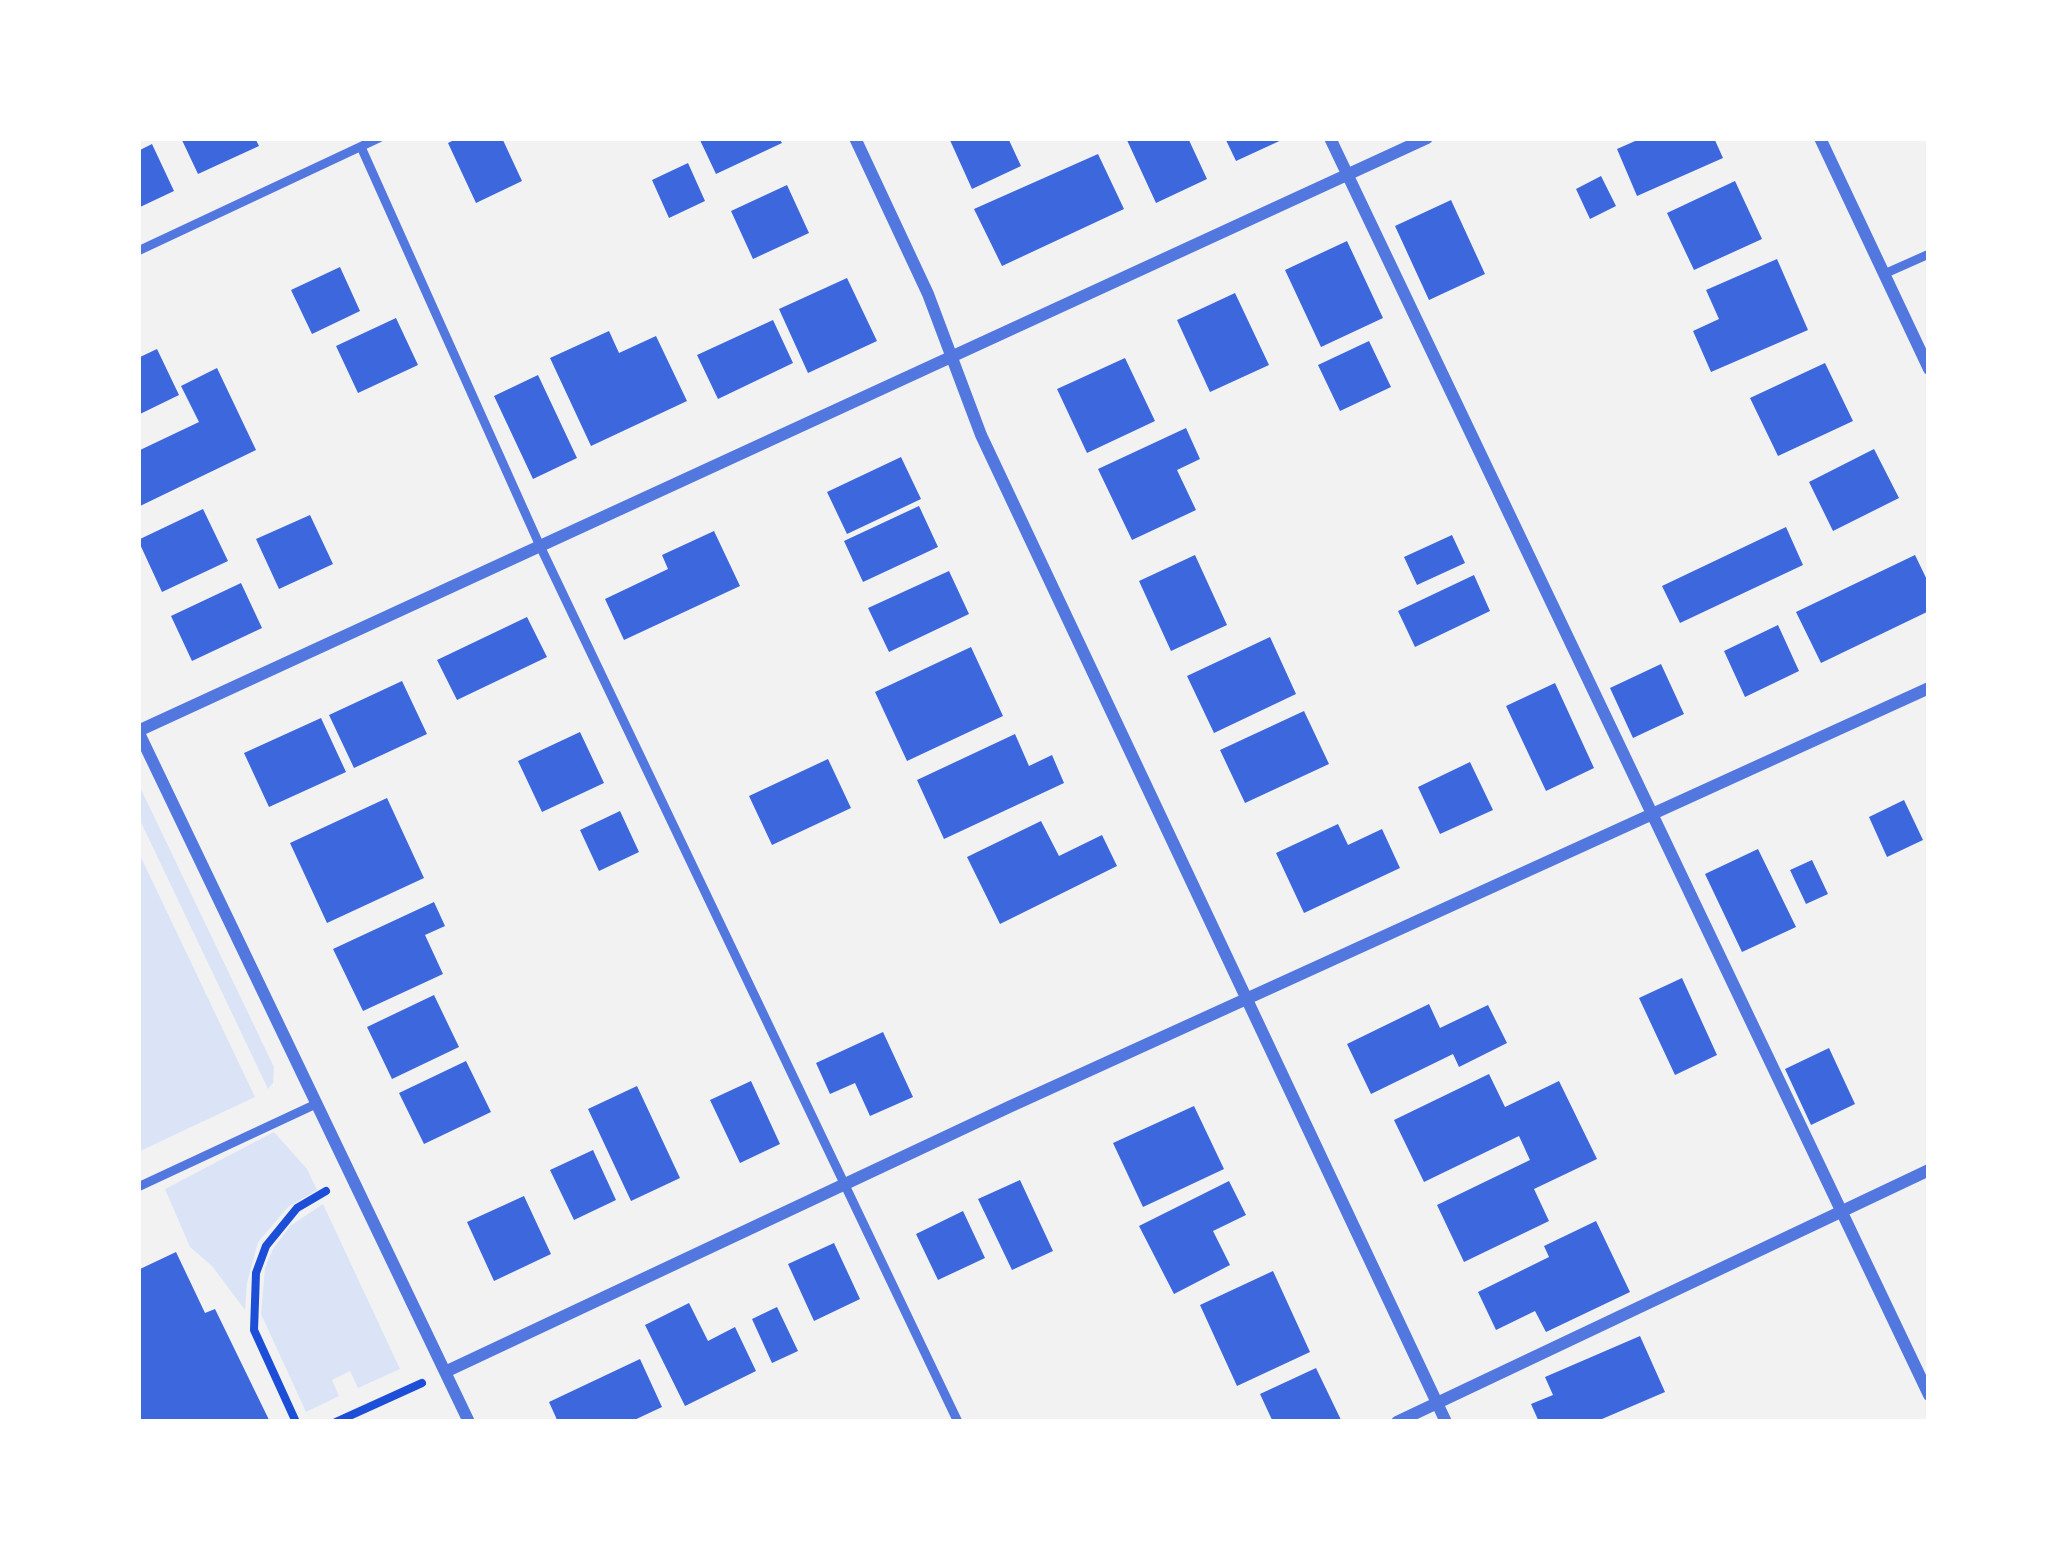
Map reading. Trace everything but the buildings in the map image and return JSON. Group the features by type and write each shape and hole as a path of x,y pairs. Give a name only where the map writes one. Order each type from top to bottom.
{"street":[{"path":"855,138 928,294 981,435 1446,1422"},
{"path":"1330,138 1929,1395"},
{"path":"469,1422 138,731 1427,138"},
{"path":"1820,138 1929,369"},
{"path":"445,1372 1929,688"},
{"path":"1397,1422 1929,1170"}],"lane":[{"path":"138,251 379,138"},
{"path":"361,147 540,547 958,1422"},
{"path":"1884,274 1929,254"},
{"path":"138,1187 316,1104"}],"path":[{"path":"296,1422 254,1330 256,1273 266,1246 297,1208 326,1191"},
{"path":"336,1422 445,1372"}],"shaded area":[{"path":"138,783 274,1067 268,1089 138,816"},
{"path":"138,851 255,1097 138,1152"},
{"path":"274,1132 307,1169 317,1190 288,1207 258,1242 245,1310 212,1266 190,1247 165,1189"},
{"path":"323,1204 400,1369 358,1388 350,1371 332,1380 339,1396 306,1412 261,1314 265,1268 273,1249 290,1226"}]}
